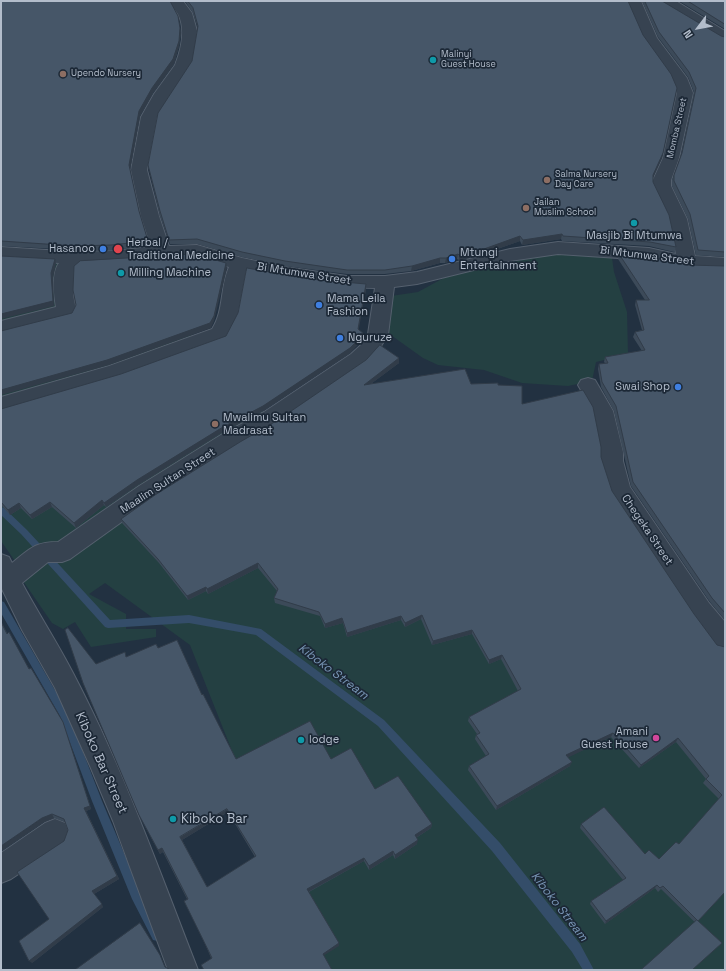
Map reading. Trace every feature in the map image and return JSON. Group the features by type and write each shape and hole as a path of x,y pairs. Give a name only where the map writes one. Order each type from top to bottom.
{"street":[{"path":"162,252 150,216 139,170 149,117 162,94 186,59 190,24 185,13 175,1"},
{"name":"Momba Street","path":"634,1 650,39 679,78 685,93 671,158 662,180 662,186 678,219 687,262"},
{"path":"666,1 725,38"},
{"name":"Bi Mtumwa Street","path":"1,253 76,258 197,251 240,264 285,273 347,282 385,282 417,278 510,254 558,248 649,254 687,262 725,264"},
{"path":"1,328 65,312 65,268 76,258"},
{"path":"1,405 116,372 219,334 222,330 228,312 235,274 240,264"},
{"name":"Maalim Sultan Street","path":"5,572 43,552 62,552 147,492 232,439 271,418 358,359 369,349 378,335 385,282"},
{"name":"Chegeka Street","path":"588,385 603,411 612,452 612,461 620,489 700,610 725,640"},
{"name":"Kiboko Bar Street","path":"5,572 31,623 64,681 101,762 127,821 183,970"},
{"path":"1,869 55,833"}],"green space":[{"path":"551,254 612,258 614,272 627,312 628,354 596,362 592,381 568,386 522,383 484,370 438,365 423,358 381,328 391,296 418,292 451,274"},
{"path":"1,255 48,255 189,295 191,345 236,366 263,411 304,433 470,432 693,443 698,448 497,457 725,739 725,970 319,970 190,645 105,583 89,594 126,614 126,629 156,629 156,637 91,647 75,622 63,629 52,623 21,578 24,574 1,541"}],"building":[{"path":"1,1 170,1 178,16 180,28 179,41 173,59 152,88 139,111 129,165 139,211 148,241 111,245 75,246 1,241"},
{"path":"188,1 628,1 643,35 671,74 677,88 663,153 653,175 653,182 669,215 676,247 650,242 563,236 562,234 523,240 520,236 484,249 446,258 440,258 412,266 385,270 347,270 285,261 242,252 197,239 169,240 148,165 158,113 192,61 198,26 193,8"},
{"path":"645,1 662,1 725,37 725,252 698,250 690,214 674,181 674,175 682,153 696,88 689,72 659,32"},
{"path":"688,1 725,1 725,24"},
{"path":"195,254 226,263 214,316 210,323 107,360 1,390 1,331 72,313 76,305 73,290 74,266 80,261"},
{"path":"620,255 650,257 688,265 725,266 725,613 712,598 633,482 616,406 602,382 599,364 608,363 605,357 645,350 635,332 644,330 636,300 649,300"},
{"path":"1,256 55,259 51,273 53,301 1,314"},
{"path":"247,268 310,279 366,284 358,329 364,334 350,348 263,406 223,427 137,480 104,503 102,500 74,523 50,502 30,515 19,503 8,510 1,502 1,409 121,374 226,336 238,313"},
{"path":"380,345 399,358 364,385 465,369 471,384 498,383 498,385 522,386 522,404 583,390 593,407 601,447 601,457 612,491 694,614 717,645 725,647 725,892 698,921 663,886 660,888 657,885 606,921 591,901 626,878 581,824 604,807 645,854 649,850 659,859 676,842 679,844 722,795 706,779 709,776 678,738 641,765 613,733 566,755 572,762 497,806 469,766 489,754 476,735 480,733 469,717 521,689 502,655 489,660 472,630 433,641 422,615 405,623 401,616 347,633 342,618 325,624 319,612 274,598 278,589 258,563 207,589 206,587 187,596 158,559 121,519 155,495 278,420 366,360"},
{"path":"1,622 7,634 9,632 29,669 31,668 63,722 90,806 84,808 117,876 92,891 102,904 29,961 19,941 49,919 17,872 64,841 68,830 64,819 52,814 42,818 1,846"},
{"path":"68,628 96,664 125,652 126,657 156,644 158,648 177,640 202,695 203,694 236,759 310,721 331,759 351,748 375,789 398,776 432,824 415,835 418,840 395,855 393,851 369,866 364,858 307,889 339,943 323,954 332,970 204,970 201,965 212,958 184,901 188,899 162,848 158,850 139,815 83,683 65,630","holes":["227,809 256,856 207,887 180,837"]},
{"path":"697,920 722,943 692,970 641,970"},
{"path":"140,923 160,955 165,967 169,969 168,970 75,970"}],"waterway":[{"name":"Kiboko Stream","path":"1,510 24,532 108,624 189,619 258,632 381,723 496,847 576,948 589,970"},
{"path":"1,605 64,714 97,801 136,895 157,936"}],"place":[{"name":"Malinyi Guest House","path":"433,60"},
{"name":"Upendo Nursery","path":"63,74"},
{"name":"Salma Nursery Day Care","path":"547,180"},
{"name":"Jailan Muslim School","path":"526,208"},
{"name":"Masjib Bi Mtumwa","path":"634,223"},
{"name":"Hasanoo","path":"103,249"},
{"name":"Herbal / Traditional Medicine","path":"118,249"},
{"name":"Mtungi Entertainment","path":"452,259"},
{"name":"Milling Machine","path":"121,273"},
{"name":"Mama Leila Fashion","path":"319,305"},
{"name":"Nguruze","path":"340,338"},
{"name":"Swai Shop","path":"678,387"},
{"name":"Mwalimu Sultan Madrasat","path":"215,424"},
{"name":"Amani Guest House","path":"656,738"},
{"name":"lodge","path":"301,740"},
{"name":"Kiboko Bar","path":"173,819"}]}
